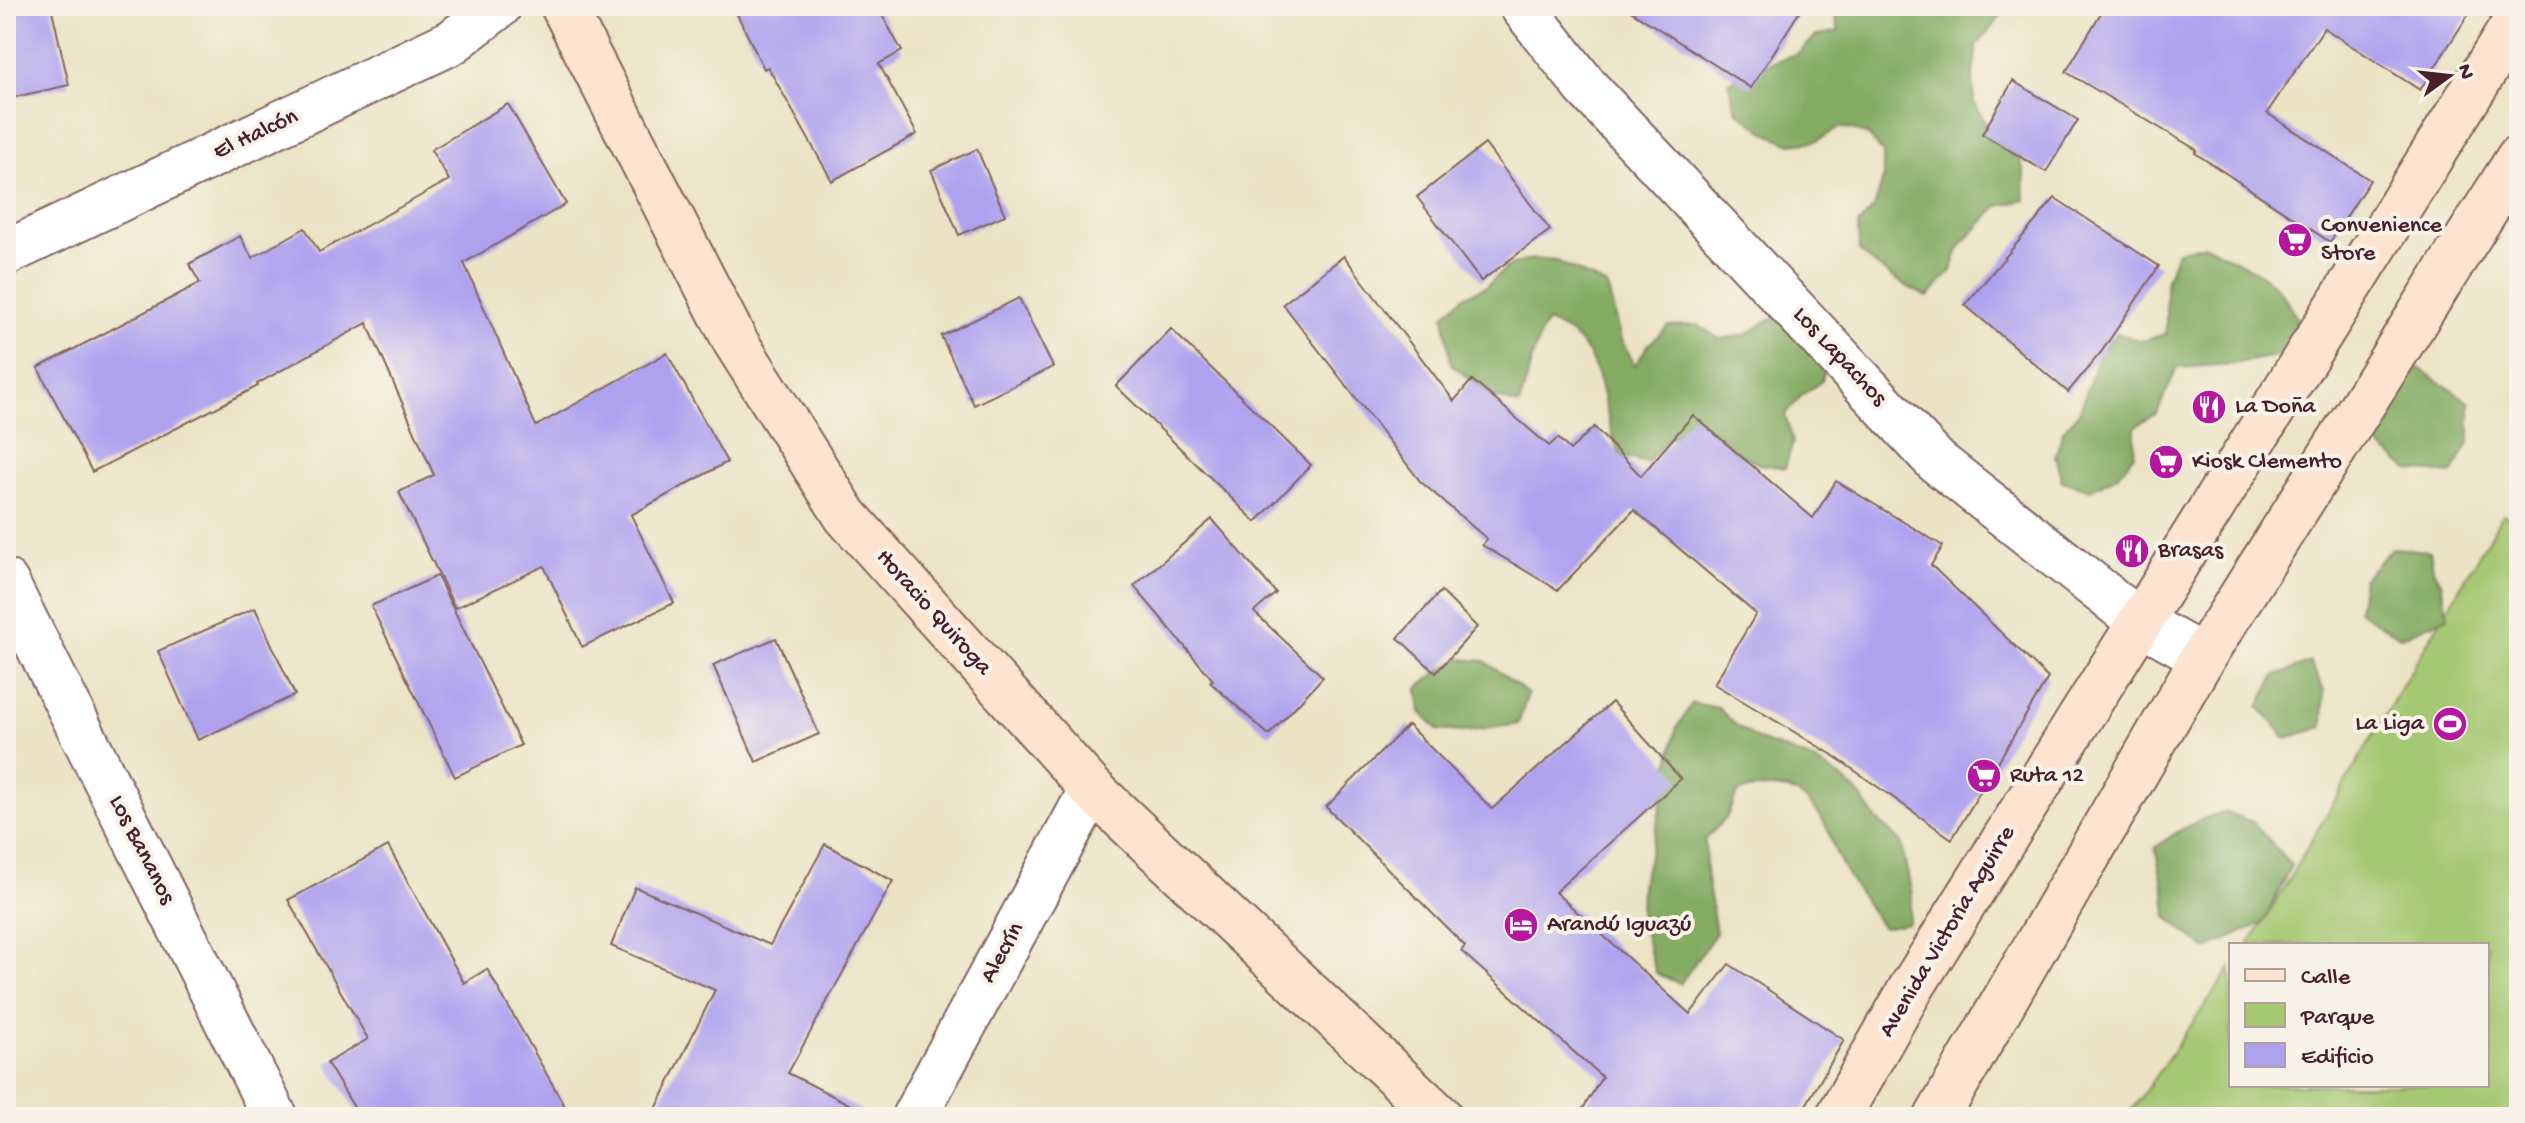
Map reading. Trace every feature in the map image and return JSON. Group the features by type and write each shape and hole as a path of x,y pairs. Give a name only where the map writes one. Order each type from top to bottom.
{"main road":[{"name":"Horacio Quiroga","path":"563,6 735,341 846,516 1092,789 1440,1117"},
{"name":"Avenida Victoria Aguirre","path":"1838,1117 1910,990 2519,16"},
{"path":"1937,1117 2203,657 2519,157"}],"street":[{"name":"El Halcón","path":"6,253 452,42 499,6"},
{"name":"Los Lapachos","path":"1522,6 1586,87 1936,461 2140,622 2203,657"},
{"name":"Los Bananos","path":"6,582 275,1117"},
{"name":"Alecrín","path":"914,1117 1092,789"}],"green space":[{"path":"1832,6 2009,6 1977,45 1973,74 1974,102 1989,129 2016,145 2024,172 2025,200 1998,206 1961,245 1951,271 1928,297 1892,277 1859,251 1858,225 1874,208 1883,179 1883,153 1867,134 1840,127 1817,141 1791,144 1766,133 1737,111 1728,83 1749,70 1799,53 1816,36 1839,31"},
{"path":"2204,244 2253,269 2275,286 2304,334 2286,354 2232,364 2177,368 2157,413 2135,427 2134,454 2117,476 2090,490 2062,481 2055,456 2063,431 2080,411 2099,354 2117,333 2141,341 2166,334 2166,282 2177,251"},
{"path":"1531,259 1557,261 1607,286 1621,340 1635,365 1649,344 1669,326 1698,325 1720,339 1746,335 1768,320 1793,313 1829,351 1822,381 1802,395 1785,415 1793,442 1785,468 1759,464 1734,451 1716,432 1693,426 1667,439 1647,463 1622,457 1591,358 1569,333 1547,322 1534,352 1519,405 1493,397 1451,364 1444,315 1463,297 1487,286 1507,267"},
{"path":"2396,353 2470,402 2470,441 2452,474 2409,470 2359,430"},
{"name":"La Liga","path":"2503,514 2519,524 2519,1117 2127,1117 2229,971 2229,1087 2489,1087 2489,943 2249,943"},
{"path":"2392,548 2430,551 2433,569 2441,582 2448,617 2400,637 2358,611 2363,579"},
{"path":"1460,659 1485,661 1528,694 1518,724 1464,732 1438,730 1421,712 1418,688"},
{"path":"2310,662 2324,691 2323,727 2286,738 2259,707 2275,676"},
{"path":"1692,703 1718,708 1737,726 1759,740 1808,758 1836,774 1859,794 1877,820 1901,841 1912,895 1909,923 1883,928 1847,874 1826,826 1809,803 1799,795 1778,788 1753,789 1738,792 1726,818 1705,840 1706,872 1716,933 1680,984 1656,973 1640,917 1641,886 1676,729"},
{"path":"2224,812 2253,822 2291,865 2263,923 2206,949 2167,917 2155,848 2188,826"}],"building":[{"path":"6,6 51,6 69,85 6,99"},
{"path":"733,6 877,6 902,51 879,64 917,134 832,181 768,67 764,69"},
{"path":"1623,6 1803,6 1751,88"},
{"path":"2105,6 2474,6 2420,90 2324,28 2267,113 2370,180 2330,242 2195,153 2197,150 2066,72"},
{"path":"2013,81 2078,120 2046,172 1982,134"},
{"path":"508,104 566,204 464,263 536,426 667,353 727,462 631,515 674,603 582,647 544,566 455,608 399,492 434,475 367,323 258,386 92,472 38,368 200,283 189,264 240,236 252,258 305,228 319,252 449,180 431,150"},
{"path":"1485,144 1550,230 1481,281 1417,197"},
{"path":"977,149 1005,215 959,235 931,170"},
{"path":"2055,198 2159,266 2102,351 2068,392 1965,305"},
{"path":"1344,256 1454,401 1472,380 1549,446 1558,438 1570,450 1594,427 1641,476 1693,415 1813,518 1836,481 1943,546 1931,565 2048,678 1952,839 1831,754 1714,684 1756,614 1634,510 1558,590 1482,545 1487,539 1420,481 1283,304"},
{"path":"1019,298 1053,367 974,405 941,336"},
{"path":"1171,329 1311,465 1256,522 1116,386"},
{"path":"1212,519 1276,593 1254,612 1323,677 1269,735 1210,682 1213,680 1134,586"},
{"path":"437,576 521,745 455,777 371,606"},
{"path":"1441,591 1477,627 1436,673 1398,638"},
{"path":"255,608 295,695 198,740 158,651"},
{"path":"776,638 819,734 756,762 713,665"},
{"path":"1612,702 1681,779 1555,892 1690,1014 1729,964 1844,1040 1799,1117 1578,1117 1602,1077 1461,951 1465,946 1326,807 1408,725 1492,809"},
{"path":"825,844 893,881 788,1073 874,1117 652,1117 715,990 611,946 635,887 770,945"},
{"path":"388,846 464,983 487,969 571,1117 360,1117 327,1063 368,1039 288,900"}],"place":[{"name":"Convenience Store","path":"2295,240"},
{"name":"La Doña","path":"2209,407"},
{"name":"Kiosk Clemento","path":"2166,462"},
{"name":"Brasas","path":"2132,551"},
{"name":"La Liga","path":"2450,724"},
{"name":"Ruta 12","path":"1984,776"},
{"name":"Arandú Iguazú","path":"1521,925"}]}
